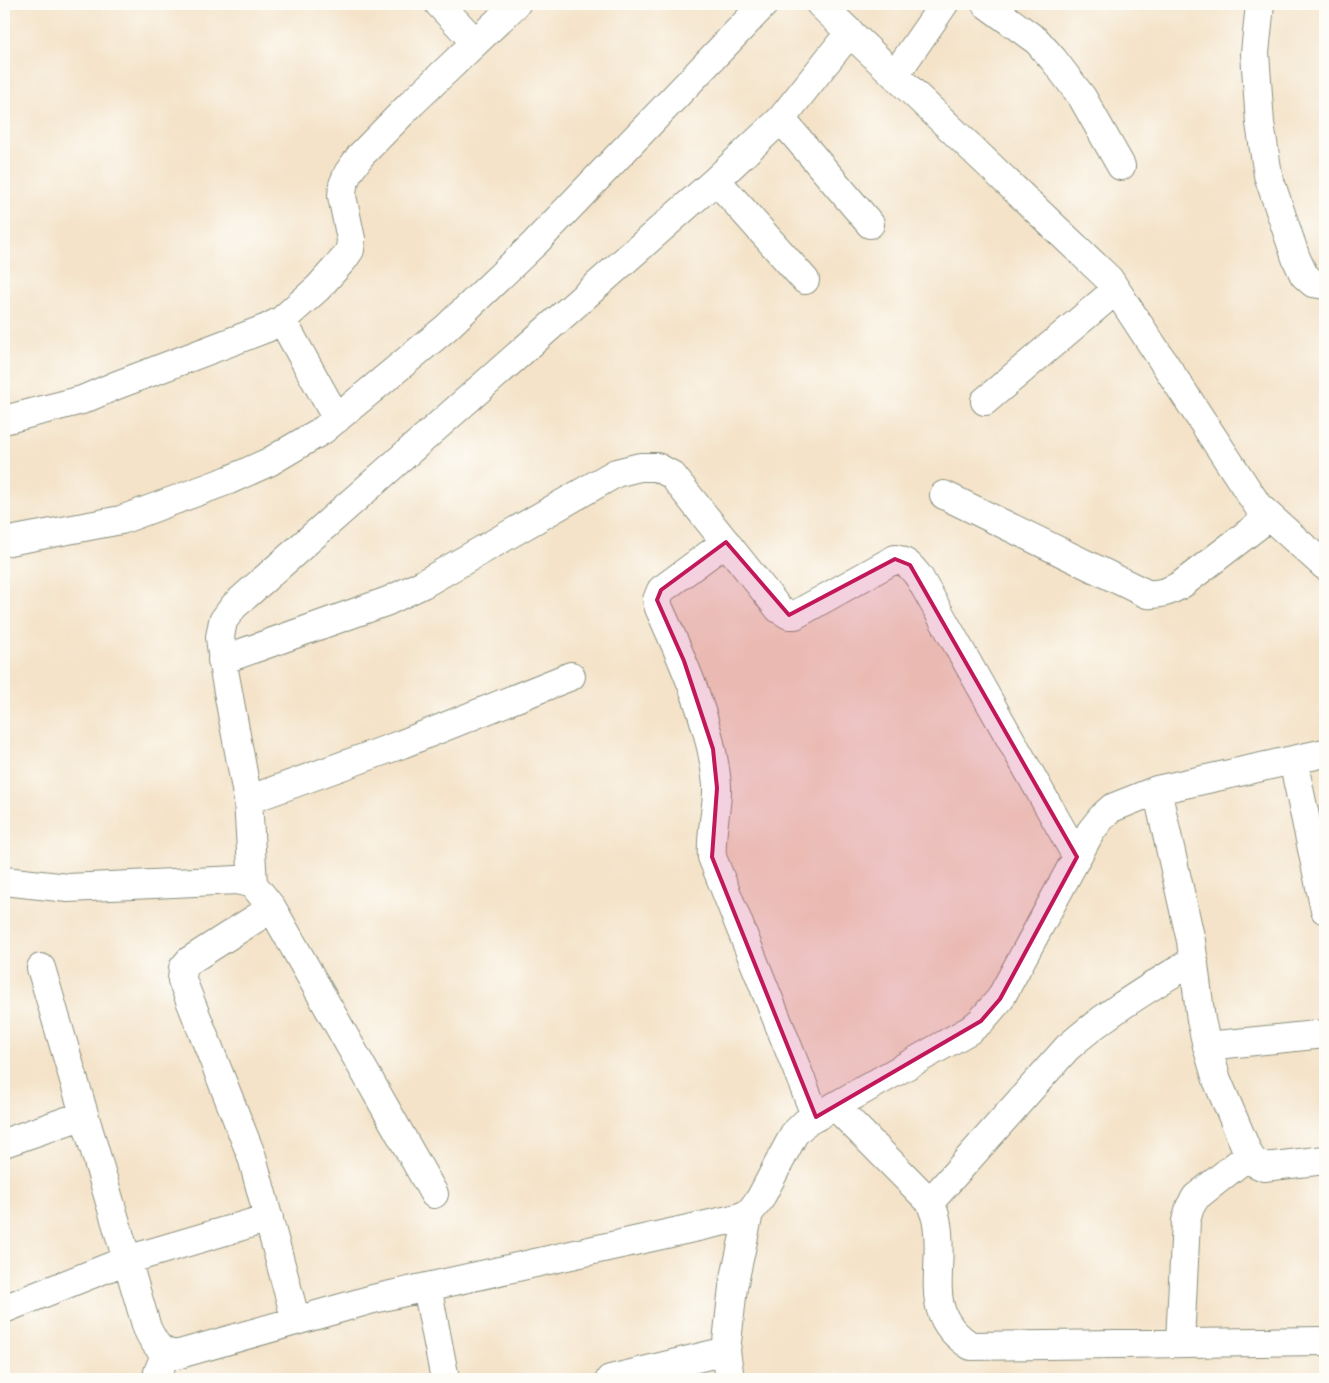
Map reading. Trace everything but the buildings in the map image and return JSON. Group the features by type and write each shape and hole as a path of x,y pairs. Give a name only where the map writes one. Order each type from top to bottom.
{"street":[{"path":"439,4 475,42"},
{"path":"4,420 82,400 267,328 282,320 318,288 344,260 350,250 351,239 342,196 343,185 348,172 361,154 516,4"},
{"path":"4,542 121,520 229,480 269,462 323,430 446,328 535,243 764,4"},
{"path":"820,4 1109,279 1258,506 1325,566"},
{"path":"895,75 944,4"},
{"path":"986,4 1037,41 1053,59 1082,97 1122,166"},
{"path":"1260,4 1255,52 1260,122 1268,175 1296,258 1304,275 1313,284 1325,285"},
{"path":"434,1194 272,908 253,884 248,800 222,660 220,637 223,621 234,606 716,180 781,119 850,32"},
{"path":"781,119 870,224"},
{"path":"716,180 805,280"},
{"path":"985,401 1116,290"},
{"path":"282,320 337,419"},
{"path":"222,660 388,601 424,584 616,473 640,467 657,467 672,475 780,608 789,615 796,615 896,559 904,560 910,565 919,577 1078,857"},
{"path":"944,495 1147,594 1167,592 1182,584 1270,517"},
{"path":"726,542 661,590 657,600 684,661 713,750 717,788 710,842 712,857 717,873 825,1111 930,1202 937,1223 938,1299 946,1323 957,1337 971,1346 1325,1341"},
{"path":"248,800 402,744 571,676"},
{"path":"730,1379 726,1350 733,1288 749,1213 760,1199 794,1134 805,1123 970,1030 981,1020 1000,999 1091,831 1112,808 1158,790 1325,753"},
{"path":"1293,760 1325,910"},
{"path":"1158,790 1191,941 1201,1020 1207,1046 1217,1080 1249,1155 1255,1163 1264,1167 1325,1160"},
{"path":"4,882 68,888 237,880 253,884"},
{"path":"272,908 189,961 184,968 182,980 252,1157 270,1218 296,1321"},
{"path":"930,1202 1067,1048 1119,1006 1194,960"},
{"path":"41,968 147,1328 155,1345 166,1353 176,1355 185,1353 373,1300 738,1218 749,1213"},
{"path":"1207,1046 1325,1034"},
{"path":"4,1143 84,1114"},
{"path":"1180,1342 1186,1221 1190,1207 1196,1197 1249,1155"},
{"path":"4,1309 127,1260 270,1218"},
{"path":"427,1287 445,1379"},
{"path":"610,1379 726,1350"},
{"path":"158,1379 158,1372 166,1353"}],"highlighted area":[{"path":"726,542 789,615 895,559 910,565 1077,857 1000,999 981,1021 816,1117 712,857 717,788 713,749 684,661 657,600 661,590"}]}
